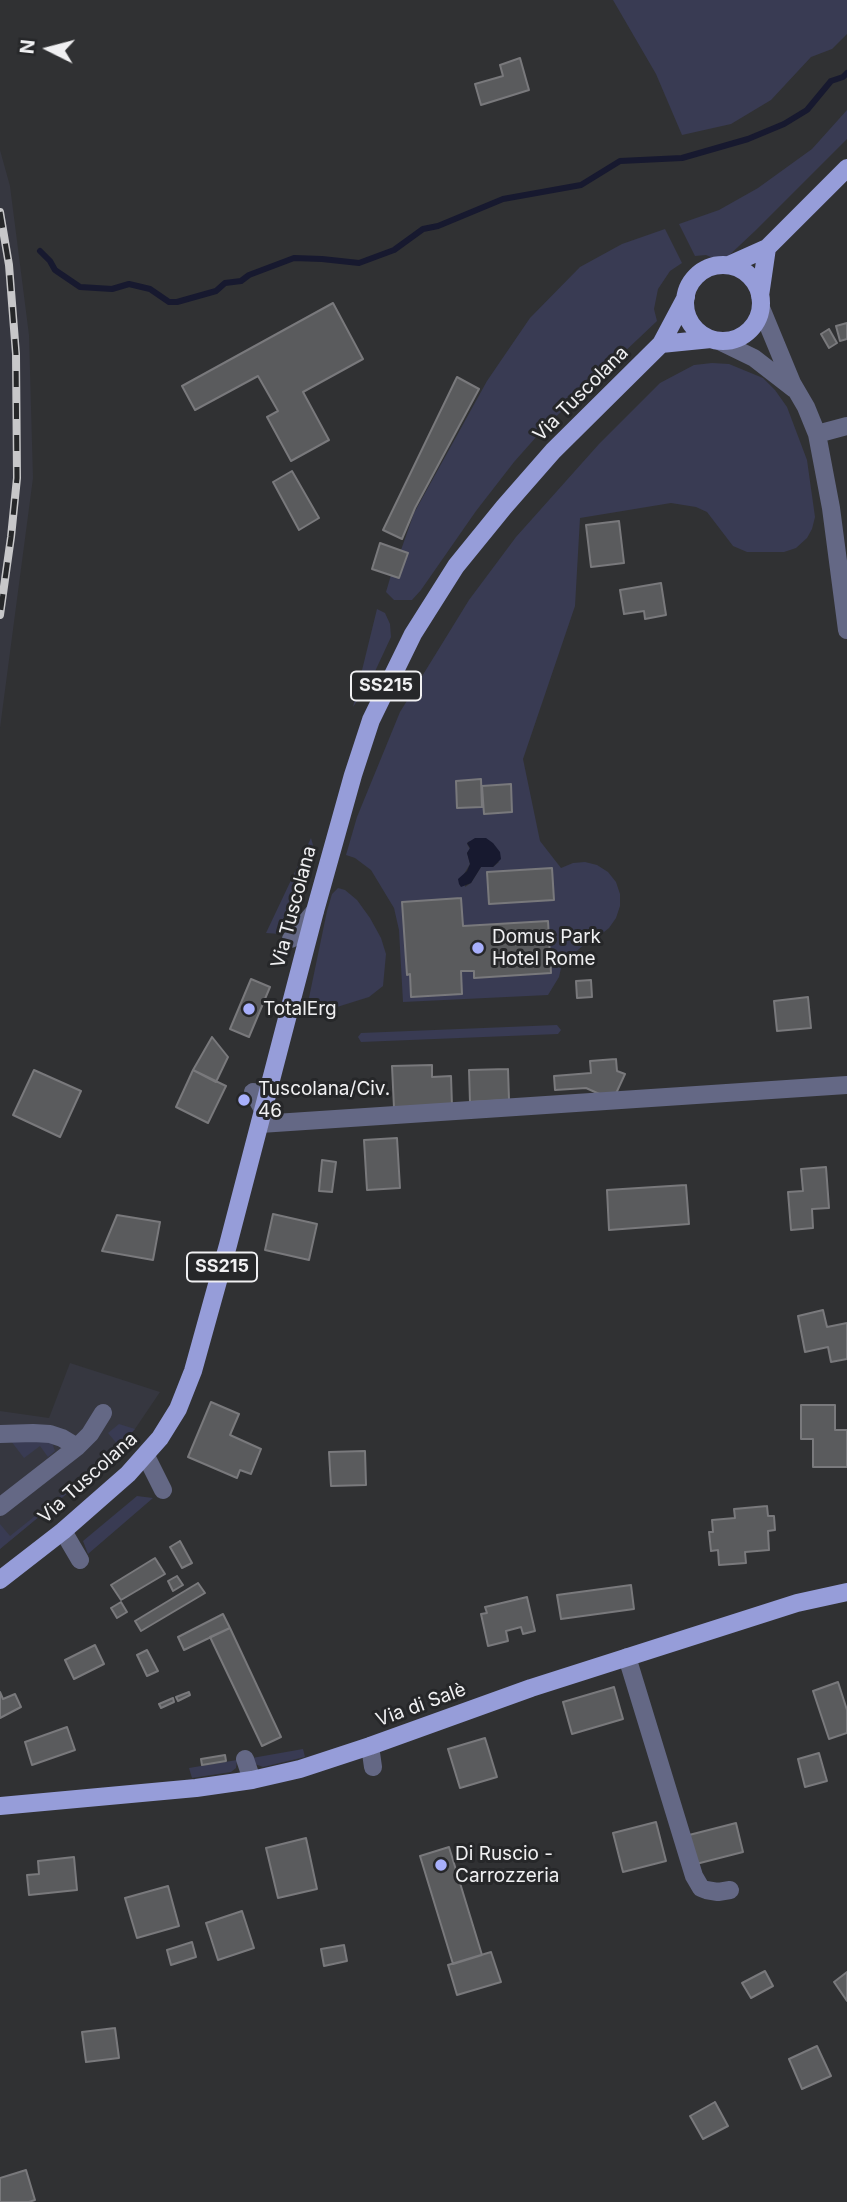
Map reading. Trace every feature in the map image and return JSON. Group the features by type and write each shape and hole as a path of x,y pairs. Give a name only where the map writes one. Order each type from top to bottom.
{"main road":[{"path":"715,340 698,331 686,312 690,283 701,272 714,266 729,265 767,248 847,168"},
{"path":"662,344 735,339 748,331 757,319 761,302 767,248"},
{"path":"729,265 743,270 754,281 761,302"},
{"name":"Via Tuscolana","path":"0,1580 63,1531 128,1474 146,1456 173,1420 193,1371 353,775 371,720 392,675 425,614 456,566 520,488 662,344 686,297"},
{"name":"Via di Salè","path":"0,1806 148,1794 252,1780 308,1767 491,1701 797,1603 847,1592"}],"street":[{"path":"761,302 817,434 831,508 847,630"},
{"path":"715,340 754,358 797,391"},
{"path":"817,434 847,426"},
{"path":"291,939 315,911"},
{"path":"253,1092 262,1117 847,1085"},
{"path":"0,1507 77,1447 90,1434 103,1413"},
{"path":"0,1434 50,1434 77,1447"},
{"path":"146,1456 163,1490"},
{"path":"63,1531 80,1560"},
{"path":"627,1657 694,1877 706,1891 730,1890"},
{"path":"370,1746 373,1767"},
{"path":"244,1759 252,1780"}],"shaded area":[{"path":"613,0 847,0 847,34 832,49 811,57 771,100 731,124 682,135 656,74"},
{"path":"847,110 847,139 756,230 722,262 706,255 695,256 679,224 719,210 758,188 812,149"},
{"path":"0,150 10,186 29,335 33,478 0,728"},
{"path":"665,229 682,263 670,271 658,289 654,309 657,321 545,427 514,462 412,600 394,600 386,592 391,575 399,578 408,553 401,550 414,513 487,381 530,318 580,267 622,244"},
{"path":"729,364 763,378 775,390 787,407 807,460 815,517 812,529 796,548 784,552 747,552 733,546 707,512 696,507 671,503 580,518 575,606 523,759 540,841 561,868 585,862 608,872 616,882 620,894 616,918 609,928 599,936 587,939 587,942 562,964 559,977 548,995 403,1002 399,930 394,908 371,870 346,855 357,817 400,712 469,600 516,537 599,444 660,383 694,365","holes":["480,779 482,807 458,808 456,781","510,785 512,812 484,814 482,786","469,841 499,862 493,867 481,867 471,883 465,887 464,874 470,864 467,853 470,849 467,844","551,868 554,900 489,904 487,872","461,899 463,926 548,921 551,973 475,978 474,971 461,971 462,994 412,997 410,974 407,974 402,903"]},
{"path":"377,609 385,613 390,624 391,637 371,680 353,707"},
{"path":"311,838 315,852 302,900 291,923 280,934 266,933"},
{"path":"475,838 486,838 493,843 500,852 501,859 493,867 481,867 471,883 461,887 458,879 470,864 467,853 470,848 467,843"},
{"path":"338,888 357,900 381,938 386,954 383,986 369,997 305,1017 327,911 332,894"},
{"path":"557,1025 561,1030 558,1034 361,1042 358,1037 361,1033"},
{"path":"70,1363 160,1392 135,1429 104,1463 0,1549 0,1411 49,1418"},
{"path":"119,1424 135,1429 104,1463 0,1549 0,1524 10,1536 74,1485 118,1445 108,1433"},
{"path":"11,1441 52,1443 55,1451 48,1457 40,1446 24,1458"},
{"path":"137,1496 153,1498 88,1554 83,1541"},
{"path":"303,1749 305,1757 263,1767 255,1764 252,1758"},
{"path":"237,1760 236,1768 231,1772 192,1778 189,1768"}],"building":[{"path":"520,58 529,90 481,105 475,84 503,76 500,65"},
{"path":"333,303 363,359 303,392 329,440 291,461 267,417 278,411 258,376 195,410 182,386"},
{"path":"847,323 847,339 840,341 836,326"},
{"path":"829,329 837,343 829,348 821,334"},
{"path":"457,377 479,389 415,508 402,539 383,530"},
{"path":"292,471 319,518 299,530 273,482"},
{"path":"619,521 624,563 591,567 586,525"},
{"path":"380,543 408,553 399,578 372,569"},
{"path":"661,583 666,615 645,619 644,611 624,614 620,590"},
{"path":"481,779 482,807 457,808 456,781"},
{"path":"511,784 512,812 484,814 482,786"},
{"path":"552,868 554,900 489,904 487,872"},
{"name":"Domus Park Hotel Rome","path":"461,898 463,926 548,921 551,973 474,978 474,971 461,971 462,994 411,997 402,902"},
{"path":"251,979 270,987 249,1037 230,1029"},
{"path":"591,980 592,997 577,998 576,981"},
{"path":"808,997 811,1028 777,1031 774,1001"},
{"path":"212,1037 228,1057 216,1082 193,1070"},
{"path":"616,1059 617,1071 625,1074 613,1100 586,1088 555,1090 554,1076 591,1073 590,1061"},
{"path":"432,1065 432,1077 451,1076 452,1106 394,1108 392,1066"},
{"path":"508,1069 509,1100 470,1102 469,1070"},
{"path":"34,1070 81,1091 60,1137 13,1115"},
{"path":"193,1070 226,1086 208,1123 176,1107"},
{"path":"397,1138 400,1188 367,1190 364,1140"},
{"path":"322,1160 336,1162 332,1192 319,1191"},
{"path":"826,1167 829,1208 812,1209 813,1228 791,1230 788,1192 803,1191 801,1169"},
{"path":"686,1185 689,1224 609,1230 607,1190"},
{"path":"273,1214 317,1224 309,1260 265,1250"},
{"path":"117,1215 160,1222 153,1260 102,1251"},
{"path":"823,1310 827,1327 847,1323 847,1359 831,1362 828,1347 805,1352 798,1316"},
{"path":"211,1402 239,1414 230,1435 261,1449 251,1474 240,1470 237,1478 188,1457"},
{"path":"801,1405 835,1405 835,1430 847,1430 847,1467 813,1467 813,1439 801,1439"},
{"path":"365,1451 366,1485 331,1486 329,1452"},
{"path":"767,1506 768,1516 774,1516 775,1530 768,1531 769,1550 745,1552 746,1563 719,1565 718,1550 711,1551 709,1532 713,1532 712,1520 735,1518 734,1509"},
{"path":"180,1541 192,1563 182,1568 170,1547"},
{"path":"155,1558 165,1574 121,1600 111,1585"},
{"path":"177,1576 183,1585 173,1591 168,1581"},
{"path":"198,1583 205,1593 141,1631 135,1621"},
{"path":"631,1585 634,1609 561,1619 557,1595"},
{"path":"527,1597 535,1631 523,1634 521,1627 506,1631 508,1641 488,1646 481,1614 487,1613 485,1607"},
{"path":"121,1602 127,1612 117,1618 111,1608"},
{"path":"223,1614 230,1628 184,1650 178,1637"},
{"path":"230,1628 281,1737 262,1746 210,1637"},
{"path":"95,1645 104,1664 74,1679 65,1660"},
{"path":"147,1650 158,1671 147,1676 137,1655"},
{"path":"838,1682 847,1710 847,1733 829,1739 813,1691"},
{"path":"614,1687 623,1719 572,1734 563,1702"},
{"path":"0,1692 3,1699 15,1694 21,1707 0,1718"},
{"path":"189,1692 190,1695 178,1701 176,1697"},
{"path":"173,1698 174,1702 161,1708 159,1704"},
{"path":"67,1727 75,1750 32,1765 25,1742"},
{"path":"485,1738 497,1777 460,1788 448,1749"},
{"path":"819,1753 827,1781 805,1787 798,1759"},
{"path":"225,1755 226,1761 202,1765 201,1759"},
{"path":"656,1822 666,1861 623,1872 613,1833"},
{"path":"736,1823 743,1852 696,1864 689,1835"},
{"path":"306,1838 317,1889 278,1898 266,1848"},
{"path":"449,1847 482,1955 453,1964 420,1856"},
{"path":"74,1857 77,1890 29,1895 27,1875 39,1874 38,1861"},
{"path":"168,1886 179,1926 137,1938 125,1898"},
{"path":"242,1911 254,1948 218,1960 206,1923"},
{"path":"192,1942 196,1957 171,1965 167,1950"},
{"path":"344,1945 347,1961 324,1966 321,1949"},
{"path":"491,1952 501,1982 457,1995 448,1965"},
{"path":"765,1971 773,1986 751,1998 742,1983"},
{"path":"847,1972 847,2001 834,1982"},
{"path":"115,2028 119,2058 86,2062 82,2032"},
{"path":"817,2046 831,2076 802,2089 789,2059"},
{"path":"715,2102 728,2126 703,2139 690,2116"},
{"path":"26,2170 35,2200 0,2202 0,2178"}],"waterway":[{"path":"40,251 55,270 80,287 112,289 129,284 150,289 169,302 216,291 225,283 241,281 249,275 294,258 359,263 394,250 423,229 438,226 503,199 581,185 620,161 682,158 748,139 784,124 807,110 831,81 847,73"}],"railway":[{"path":"0,212 9,265 16,354 17,478 0,615"}],"place":[{"name":"Domus Park Hotel Rome","path":"478,948"},
{"name":"TotalErg","path":"249,1009"},
{"name":"Tuscolana/Civ. 46","path":"244,1100"},
{"name":"Di Ruscio - Carrozzeria","path":"441,1865"}]}
